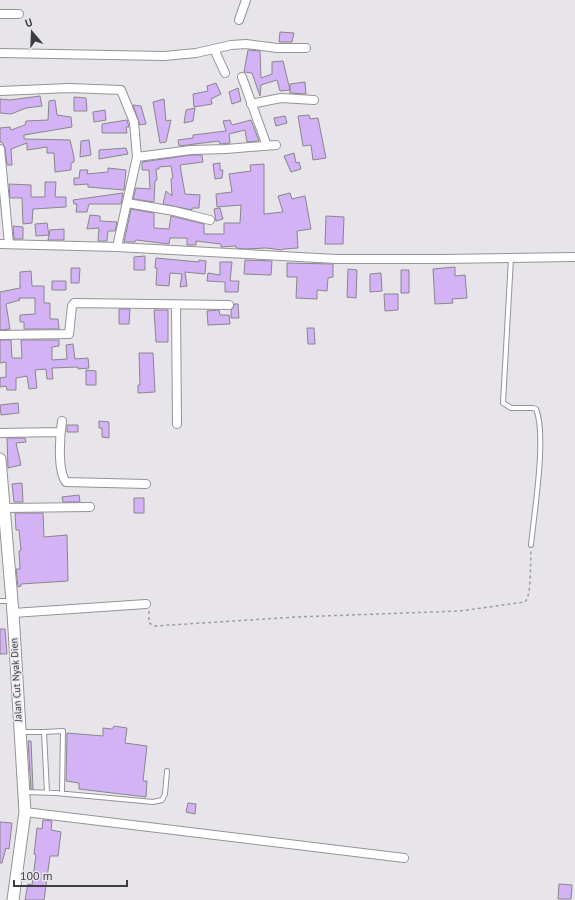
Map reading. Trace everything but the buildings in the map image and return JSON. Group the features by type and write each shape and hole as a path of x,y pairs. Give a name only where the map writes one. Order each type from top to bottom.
{"street":[{"path":"240,20 246,0"},
{"path":"0,14 19,14"},
{"path":"0,53 164,56 196,53 246,44 277,48 306,48"},
{"path":"214,49 225,73"},
{"path":"242,76 267,146"},
{"path":"0,91 69,88 122,90 134,122 137,157 117,247"},
{"path":"251,104 281,98 314,100"},
{"path":"137,157 191,150 276,145"},
{"path":"0,152 9,244"},
{"path":"127,203 174,211 210,220"},
{"path":"0,244 117,247 336,259 575,257"},
{"path":"0,335 69,334 72,306 74,303 229,305"},
{"path":"176,305 177,424"},
{"path":"62,421 60,432 61,465 63,479 66,482 146,484"},
{"path":"0,433 60,432"},
{"name":"Jalan Cut Nyak Dien","path":"0,459 1,489 13,613 25,812 13,900"},
{"path":"4,508 90,507"},
{"path":"13,613 146,604"},
{"path":"25,812 404,858"}],"lane":[{"path":"511,258 503,404 511,408 533,408 536,409 538,414 540,445 531,545"},
{"path":"0,601 12,602"},
{"path":"19,732 63,731 62,793"},
{"path":"44,732 47,792"},
{"path":"24,792 62,793 153,802 159,801 164,794 167,771"}],"path":[{"path":"146,604 149,608 149,623 155,626 296,617 460,611 525,602 528,599 529,590 531,545"}]}
